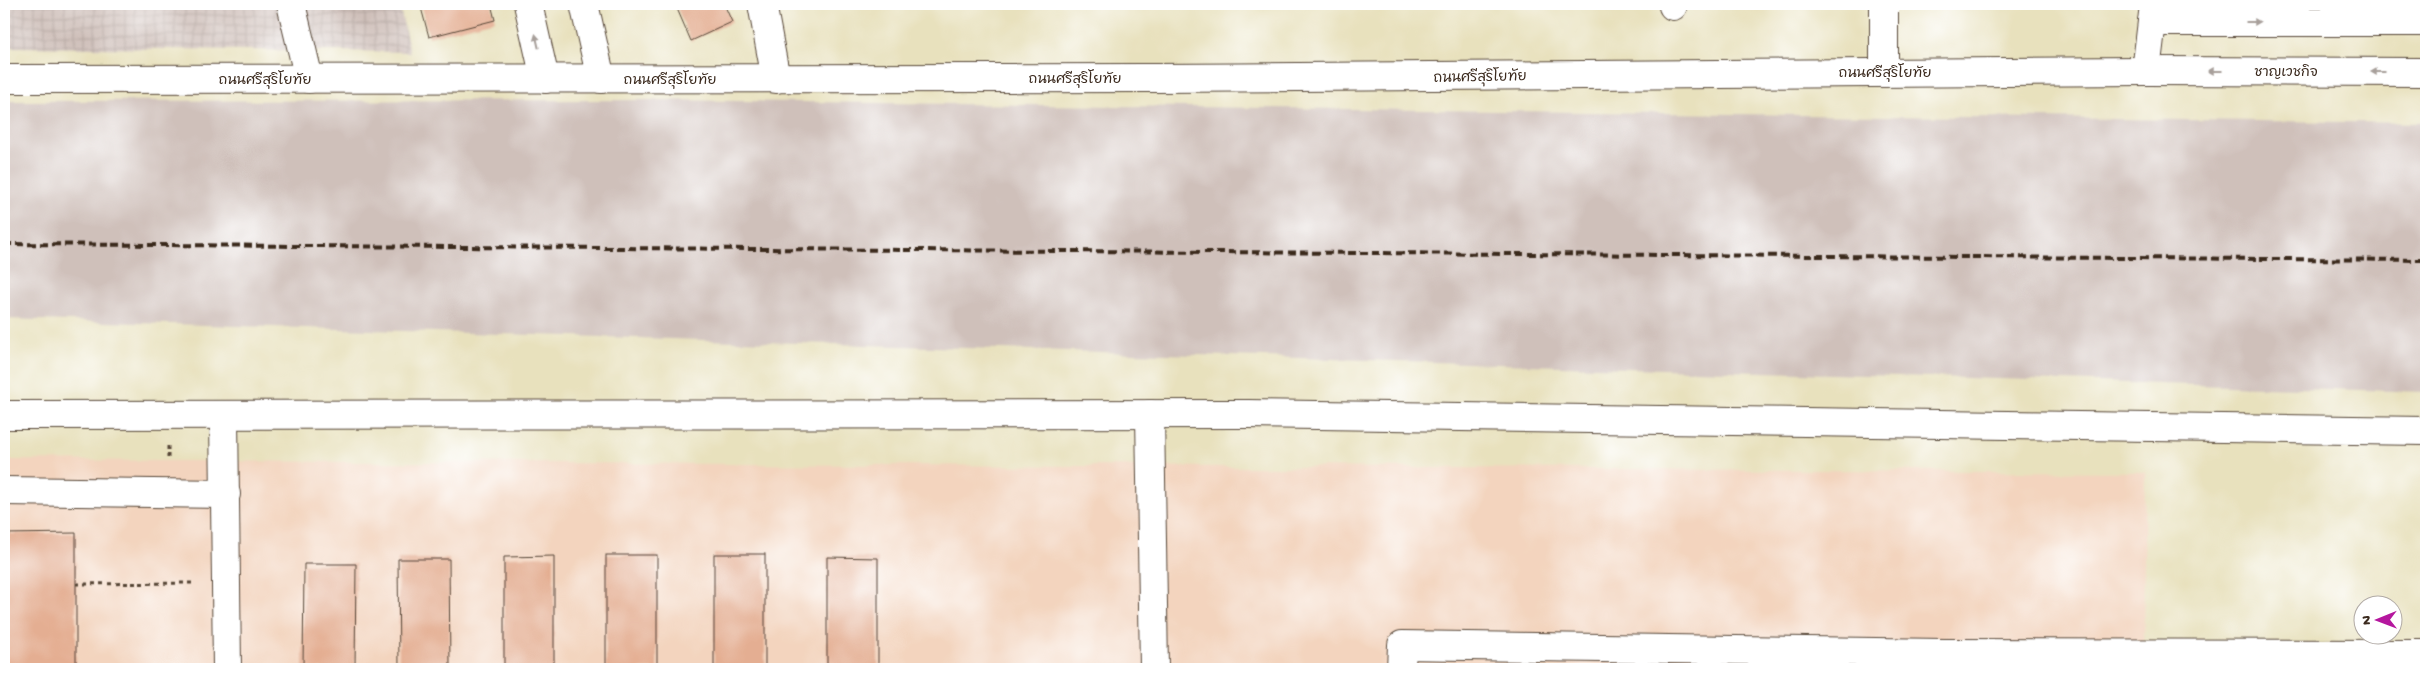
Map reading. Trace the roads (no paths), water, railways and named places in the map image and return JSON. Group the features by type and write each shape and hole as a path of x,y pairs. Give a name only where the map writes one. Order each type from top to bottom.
{"street":[{"path":"291,4 309,79"},
{"path":"528,4 546,79"},
{"path":"584,4 601,79"},
{"path":"762,4 776,78"},
{"path":"1884,4 1884,72"},
{"path":"2146,71 2153,13 2426,22"},
{"name":"ถนนศรีสุริโยทัย","path":"4,79 1155,78 2146,71"},
{"name":"ชาญเวชกิจ","path":"2146,71 2426,72"},
{"path":"1150,414 1154,669"},
{"path":"4,415 1278,414 2426,431"},
{"path":"224,415 227,669"},
{"path":"4,490 226,494"},
{"path":"1401,669 1402,645 1944,661 2426,654"}],"railway":[{"path":"4,244 2426,260"}]}
